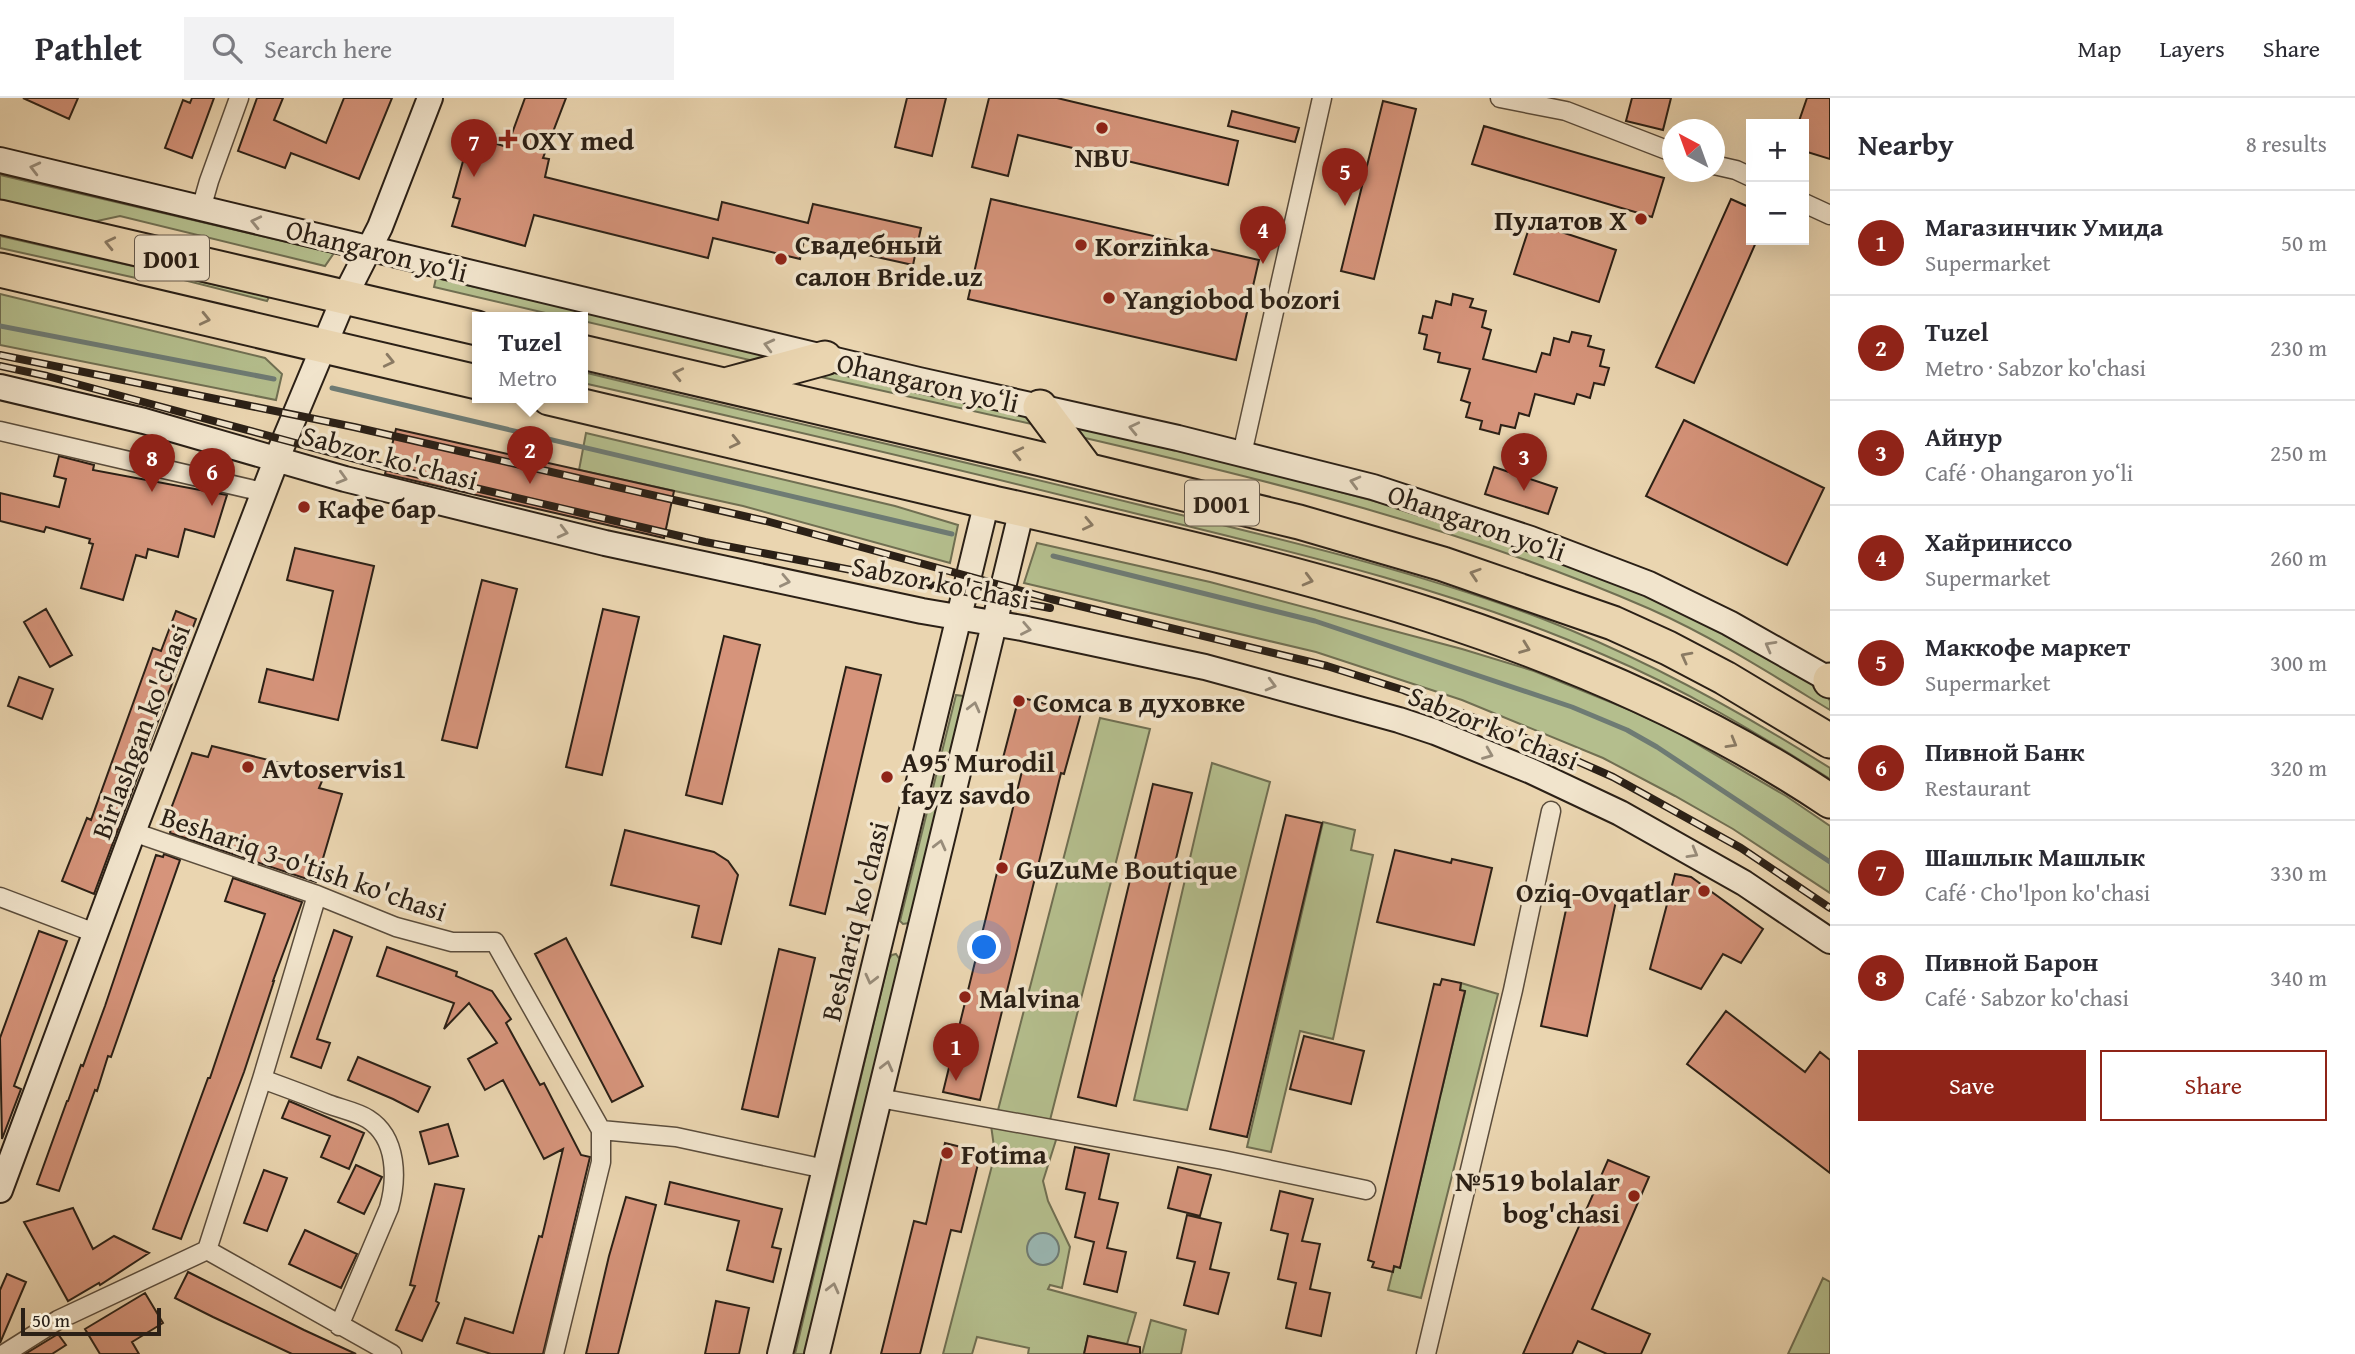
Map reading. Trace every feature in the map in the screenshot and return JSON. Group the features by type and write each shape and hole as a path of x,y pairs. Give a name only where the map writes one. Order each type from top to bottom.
{"highway":[{"name":"Ohangaron yoʻli","path":"0,217 472,327"},
{"name":"D001","path":"0,270 472,381"},
{"name":"Ohangaron yoʻli","path":"588,353 1299,522 1443,564 1613,623 1668,648 1725,678 1830,741"},
{"path":"725,385 825,358"},
{"name":"D001","path":"570,403 1206,552 1360,594 1498,638 1610,681 1723,737 1830,801"},
{"path":"1041,407 1087,470"}],"main road":[{"name":"Birlashgan ko'chasi","path":"0,1189 276,458 322,346 370,249 430,98"},
{"name":"Ohangaron yoʻli","path":"0,160 825,358 1242,454 1395,493 1579,556 1689,602 1830,680"},
{"name":"Sabzor ko'chasi","path":"0,387 144,421 345,479 605,543 1205,667 1375,713 1435,732 1575,791 1664,836 1744,883 1830,941"},
{"name":"Beshariq ko'chasi","path":"780,1354 987,501"},
{"path":"817,1354 1021,509"},
{"path":"881,937 916,944"}],"street":[{"path":"201,209 239,98"},
{"path":"1242,454 1322,98"},
{"path":"1500,98 1566,111 1662,148"},
{"path":"1725,168 1746,175"},
{"path":"1809,205 1830,215"},
{"path":"0,431 263,492"},
{"path":"1426,1354 1513,990 1551,811"},
{"name":"Beshariq 3-o'tish ko'chasi","path":"133,832 317,895 396,927 453,942 495,942 601,1130"},
{"path":"4,1354 58,1320 206,1250 262,1079 317,895"},
{"path":"0,897 95,933"},
{"path":"262,1079 368,1119 383,1135 391,1153 395,1171 394,1191 389,1208 339,1326"},
{"path":"879,1098 1223,1160 1366,1190"},
{"path":"554,1354 601,1162 601,1130 676,1137 825,1169"},
{"path":"206,1250 392,1354"}],"green space":[{"path":"0,175 334,253 325,266 120,216 88,223 0,201"},
{"path":"0,236 269,297 267,301 172,277 145,280 0,248"},
{"path":"436,278 584,312 541,312 434,287"},
{"path":"0,294 265,358 282,374 276,400 0,345"},
{"path":"588,313 780,357 758,362 588,322"},
{"path":"836,371 1041,419 1045,427 812,375"},
{"path":"588,373 1238,529 1392,569 1493,601 1581,634 1654,668 1761,726 1830,768 1830,779 1663,682 1604,655 1486,609 1425,589 1240,539 588,384"},
{"path":"1066,424 1259,470 1444,520 1610,579 1712,626 1823,689 1830,701 1830,710 1742,656 1696,632 1650,609 1580,580 1509,554 1365,508 1072,435"},
{"path":"586,433 895,506 958,525 950,563 743,506 579,470"},
{"path":"1037,543 1210,582 1462,649 1534,671 1630,710 1673,730 1786,796 1830,826 1830,893 1733,829 1603,758 1462,700 1316,652 1024,583"},
{"path":"956,695 964,696 909,923 903,924 900,921"},
{"path":"1100,718 1150,729 1049,1124 997,1114"},
{"path":"1212,763 1270,782 1187,1110 1134,1100"},
{"path":"1323,822 1355,830 1351,850 1373,855 1333,1039 1300,1031 1271,1152 1247,1147"},
{"path":"896,954 901,961 805,1354 795,1354 889,959"},
{"path":"1461,983 1498,994 1421,1298 1388,1290 1394,1266 1400,1267 1438,1107 1431,1105 1441,1093 1465,992 1460,990"},
{"path":"990,1118 1053,1130 1056,1140 1043,1181 1048,1201 1070,1247 1062,1288 1050,1285 1048,1289 1136,1313 1127,1344 1088,1336 1084,1354 1028,1354 1029,1348 977,1337 972,1354 943,1354 995,1154"},
{"path":"1823,1278 1830,1282 1830,1354 1788,1354"},
{"path":"1151,1320 1186,1330 1181,1354 1142,1354"}],"water":[{"path":"1043,1233 1054,1238 1059,1249 1054,1260 1043,1265 1032,1260 1027,1249 1032,1238"}],"building":[{"path":"23,98 78,98 69,119"},
{"path":"192,98 214,98 192,158 165,148 183,100 190,103"},
{"path":"257,98 283,98 274,120 326,143 344,98 392,98 359,179 291,153 285,168 238,151"},
{"path":"525,98 566,98 543,158 549,159 545,177 718,220 722,202 808,223 813,204 921,228 913,265 804,241 800,259 713,238 708,258 534,215 525,246 452,226 460,199 453,197 470,136 507,147"},
{"path":"907,98 946,98 932,156 895,147"},
{"path":"989,98 1057,98 1238,141 1228,185 1018,135 1008,176 972,167"},
{"path":"1632,98 1671,98 1666,119 1662,119 1662,130 1626,121"},
{"path":"1807,98 1830,98 1830,159 1809,153 1809,119 1800,119"},
{"path":"1383,101 1416,109 1374,279 1341,271"},
{"path":"1232,111 1299,128 1295,142 1228,126"},
{"path":"1484,126 1662,177 1663,182 1652,217 1472,164"},
{"path":"991,199 1259,260 1236,360 968,299"},
{"path":"1731,199 1746,206 1746,245 1755,245 1694,383 1656,367"},
{"path":"1531,222 1616,250 1599,302 1514,274"},
{"path":"1453,294 1473,299 1470,307 1486,311 1482,327 1491,330 1483,359 1536,372 1542,353 1550,355 1554,338 1569,342 1572,332 1591,336 1588,346 1604,350 1600,366 1609,368 1604,385 1594,383 1590,398 1577,394 1574,404 1535,394 1529,416 1519,413 1515,428 1501,425 1499,434 1480,429 1482,421 1466,417 1470,403 1461,400 1470,369 1438,362 1440,353 1424,349 1427,335 1419,333 1423,316 1432,318 1436,301 1451,305"},
{"path":"1684,420 1824,488 1787,565 1646,496"},
{"path":"396,429 674,491 664,538 385,474"},
{"path":"59,456 94,465 93,470 227,495 214,537 185,529 178,557 148,549 146,558 136,555 123,600 81,588 93,544 89,543 90,539 46,527 44,532 0,521 0,493 59,507 66,479 54,476"},
{"path":"1494,467 1557,488 1548,514 1485,494"},
{"path":"295,548 374,566 338,720 259,702 267,669 313,680 333,591 287,580"},
{"path":"482,580 517,589 477,748 442,740"},
{"path":"46,609 72,655 50,667 24,622"},
{"path":"603,609 639,617 602,775 566,767"},
{"path":"176,611 196,619 94,894 62,881 87,818 91,820 153,648 161,651"},
{"path":"724,636 760,645 722,804 686,795"},
{"path":"846,667 881,675 825,914 790,905"},
{"path":"19,677 53,689 42,719 8,706"},
{"path":"1019,697 1081,713 1064,774 1061,773 980,1100 943,1092 1024,763 1003,758"},
{"path":"212,746 325,774 319,788 342,794 316,882 170,833 172,824 166,822 192,753 208,757"},
{"path":"1153,784 1192,793 1116,1106 1078,1097"},
{"path":"1286,815 1322,823 1247,1137 1210,1129"},
{"path":"625,830 714,852 728,861 738,875 721,944 692,937 699,906 611,885"},
{"path":"1395,850 1451,863 1452,859 1492,868 1474,945 1377,922"},
{"path":"164,854 180,860 111,1057 108,1056 59,1191 37,1184 105,1006 156,855 163,857"},
{"path":"1675,874 1691,877 1763,929 1741,963 1723,954 1701,989 1650,969"},
{"path":"233,878 302,902 244,1072 181,1239 153,1229 210,1078 265,914 225,901"},
{"path":"1570,891 1616,901 1587,1036 1541,1026"},
{"path":"334,930 352,937 317,1039 330,1043 321,1068 291,1057"},
{"path":"39,931 67,941 14,1086 21,1089 2,1139 0,1038"},
{"path":"566,938 643,1086 612,1102 535,954"},
{"path":"387,947 457,972 456,976 492,991 511,1019 506,1023 540,1085 544,1083 581,1155 590,1157 543,1354 491,1354 457,1343 465,1318 513,1333 539,1236 542,1237 563,1149 544,1159 503,1080 485,1090 468,1059 497,1043 469,1003 444,1029 454,1003 377,976"},
{"path":"779,949 815,958 778,1117 742,1109"},
{"path":"1442,979 1461,983 1460,990 1465,991 1400,1268 1394,1266 1393,1272 1372,1267 1374,1262 1368,1260 1434,984 1440,985"},
{"path":"1726,1011 1805,1072 1820,1052 1830,1060 1830,1173 1687,1064"},
{"path":"1304,1036 1364,1051 1351,1104 1290,1089"},
{"path":"358,1057 430,1087 418,1112 348,1080"},
{"path":"289,1101 364,1133 349,1169 321,1157 330,1136 282,1118"},
{"path":"448,1124 458,1156 429,1164 420,1132"},
{"path":"945,1143 981,1152 961,1232 951,1230 920,1354 881,1354 914,1221 926,1224"},
{"path":"1075,1147 1109,1154 1099,1199 1118,1203 1107,1248 1126,1252 1117,1292 1084,1284 1094,1242 1075,1237 1085,1193 1066,1189"},
{"path":"1608,1160 1649,1177 1592,1309 1650,1334 1641,1354 1607,1354 1578,1341 1572,1354 1523,1354"},
{"path":"356,1165 382,1177 364,1214 338,1202"},
{"path":"1178,1167 1211,1175 1200,1216 1168,1208"},
{"path":"264,1170 287,1178 267,1231 244,1223"},
{"path":"670,1182 782,1209 772,1247 781,1249 773,1282 727,1270 739,1221 665,1204"},
{"path":"435,1184 464,1189 436,1301 439,1303 422,1341 396,1330 415,1286 410,1285"},
{"path":"1280,1191 1313,1199 1302,1241 1320,1244 1310,1289 1330,1293 1321,1336 1286,1328 1296,1283 1278,1279 1288,1234 1271,1230"},
{"path":"626,1197 656,1205 618,1354 586,1354 609,1256"},
{"path":"73,1208 93,1249 114,1236 149,1253 100,1285 99,1283 68,1301 24,1222"},
{"path":"1187,1215 1221,1223 1210,1269 1229,1273 1218,1314 1184,1305 1195,1262 1177,1258"},
{"path":"305,1230 357,1254 341,1288 289,1264"},
{"path":"188,1272 356,1354 292,1354 213,1317 175,1298"},
{"path":"7,1274 26,1282 0,1343 0,1290"},
{"path":"145,1293 163,1323 132,1342 139,1354 100,1354 85,1329"},
{"path":"716,1301 749,1308 739,1354 705,1354"},
{"path":"58,1334 66,1345 52,1354 25,1354"},
{"path":"1088,1336 1140,1347 1140,1354 1084,1354"}],"waterway":[{"path":"0,326 274,379"},
{"path":"332,388 952,534"},
{"path":"1053,556 1315,621 1572,707 1627,730 1657,747 1830,862"}],"railway":[{"path":"0,355 354,427 766,521 1051,599 1327,666 1403,690 1523,737 1613,777 1741,848 1830,908"},
{"path":"0,366 47,376 377,465 705,542 1050,608"}],"place":[{"name":"NBU","path":"1102,128"},
{"name":"OXY med","path":"508,139"},
{"name":"Шашлык Машлык","path":"474,177"},
{"name":"Маккофе маркет","path":"1345,206"},
{"name":"Пулатов Х","path":"1641,219"},
{"name":"Korzinka","path":"1081,245"},
{"name":"Свадебный салон Bride.uz","path":"781,259"},
{"name":"Хайриниссо","path":"1263,264"},
{"name":"Yangiobod bozori","path":"1109,298"},
{"name":"Tuzel","path":"530,484"},
{"name":"Айнур","path":"1524,491"},
{"name":"Пивной Барон","path":"152,492"},
{"name":"Пивной Банк","path":"212,506"},
{"name":"Кафе бар","path":"304,507"},
{"name":"Сомса в духовке","path":"1019,701"},
{"name":"Avtoservis1","path":"248,767"},
{"name":"A95 Murodil fayz savdo","path":"887,777"},
{"name":"GuZuMe Boutique","path":"1002,868"},
{"name":"Oziq-Ovqatlar","path":"1704,891"},
{"name":"Malvina","path":"965,997"},
{"name":"Магазинчик Умида","path":"956,1081"},
{"name":"Fotima","path":"947,1153"},
{"name":"№519 bolalar bog'chasi","path":"1634,1196"}]}
